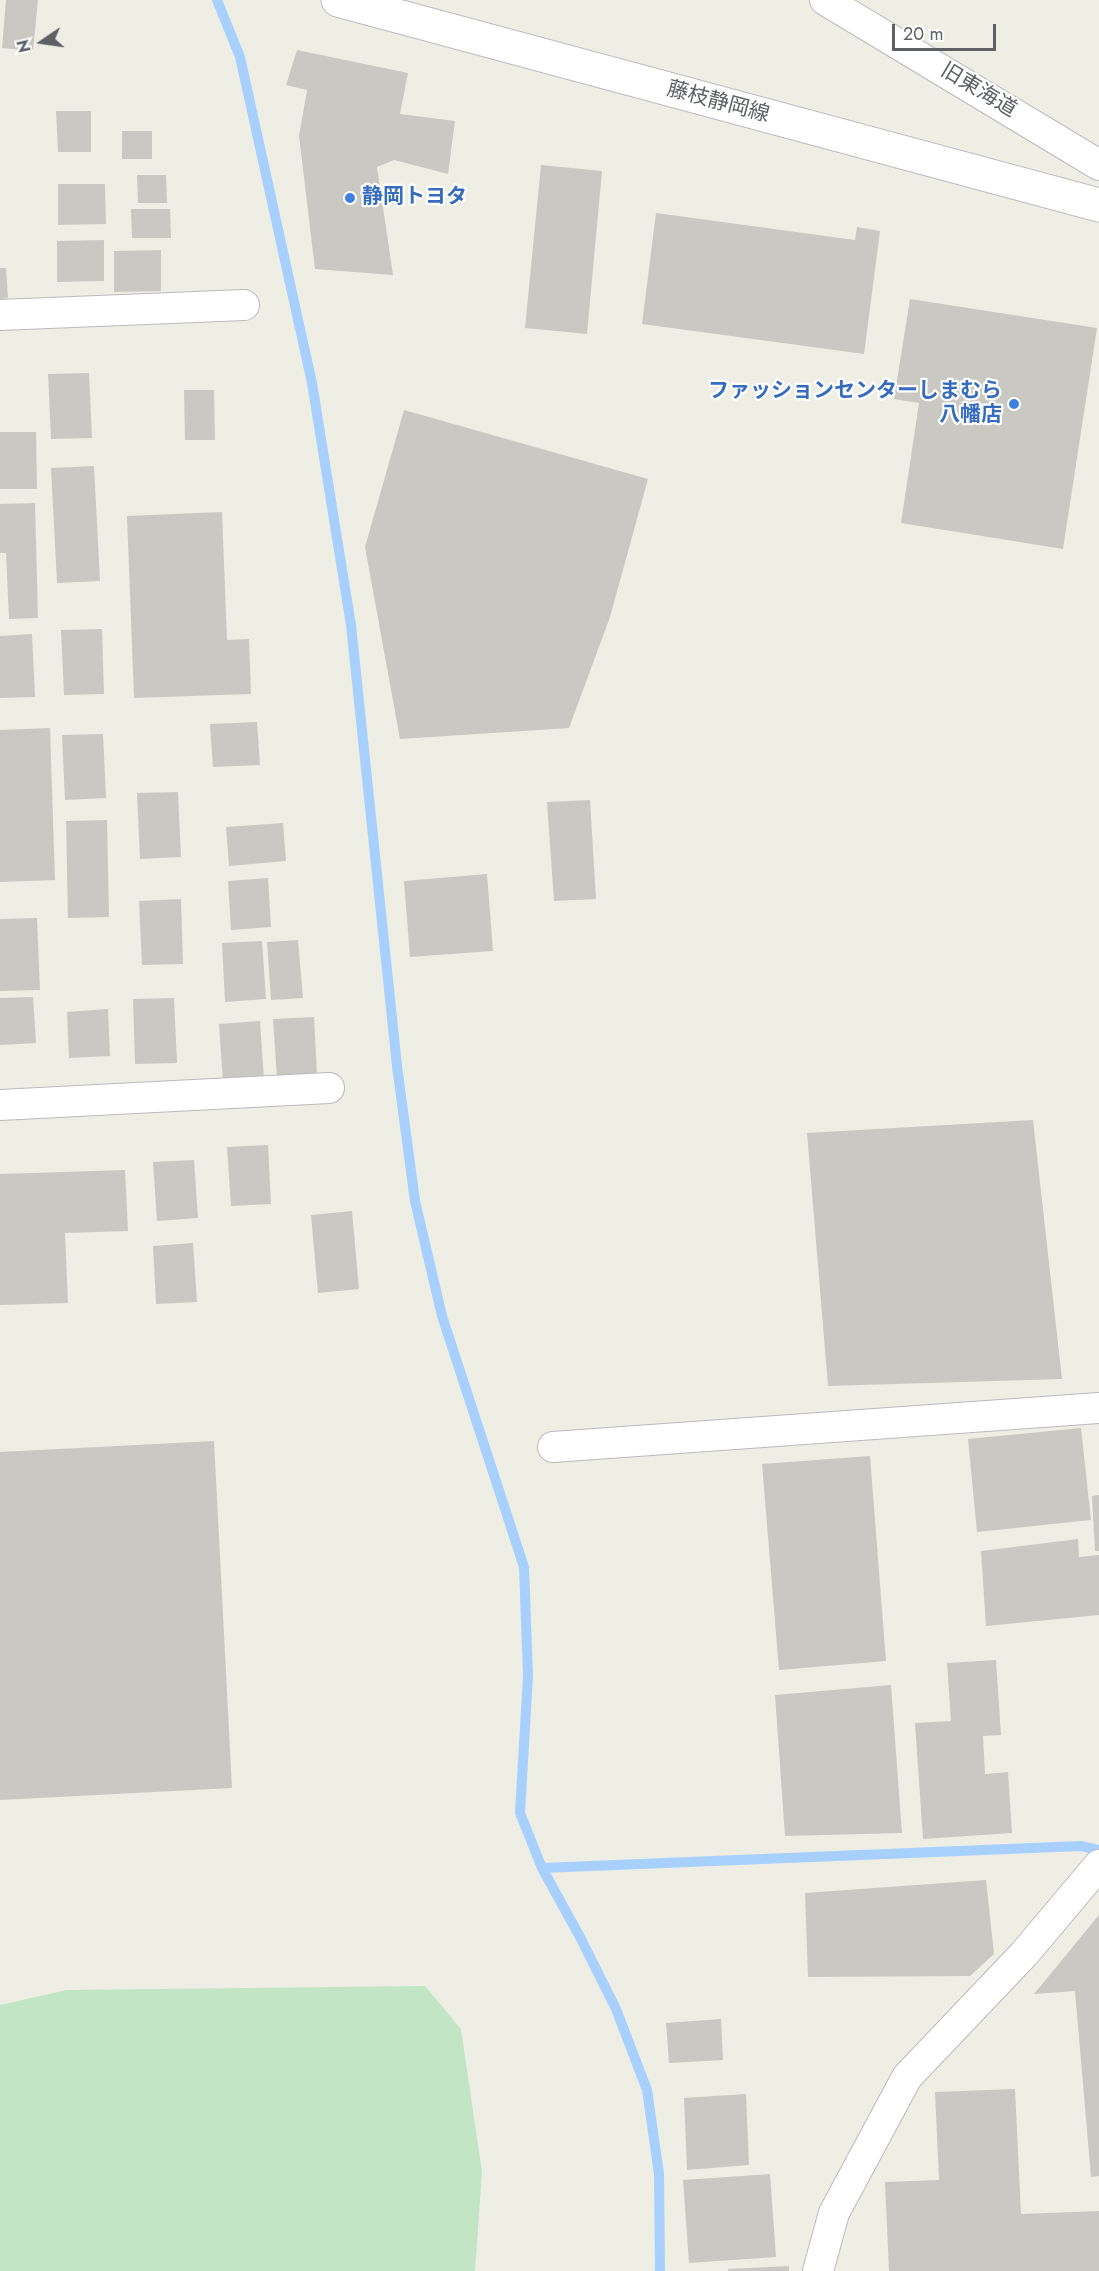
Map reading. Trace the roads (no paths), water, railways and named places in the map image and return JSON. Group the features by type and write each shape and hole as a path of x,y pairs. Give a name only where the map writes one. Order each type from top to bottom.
{"main road":[{"name":"藤枝静岡線","path":"338,0 1099,205"}],"street":[{"name":"旧東海道","path":"825,0 1099,165"},
{"path":"0,315 244,305"},
{"path":"0,1105 329,1088"},
{"path":"553,1447 1099,1408"},
{"path":"818,2271 834,2213 908,2077 1024,1954 1099,1864"}],"waterway":[{"path":"217,0 240,57 312,383 351,625 397,1066 415,1201 442,1316 524,1567 528,1676 520,1813 542,1868 616,2009 647,2090 659,2174 660,2271"},
{"path":"542,1868 1081,1846 1099,1850"}],"place":[{"name":"静岡トヨタ","path":"350,198"},
{"name":"ファッションセンターしまむら 八幡店","path":"1014,404"}]}
